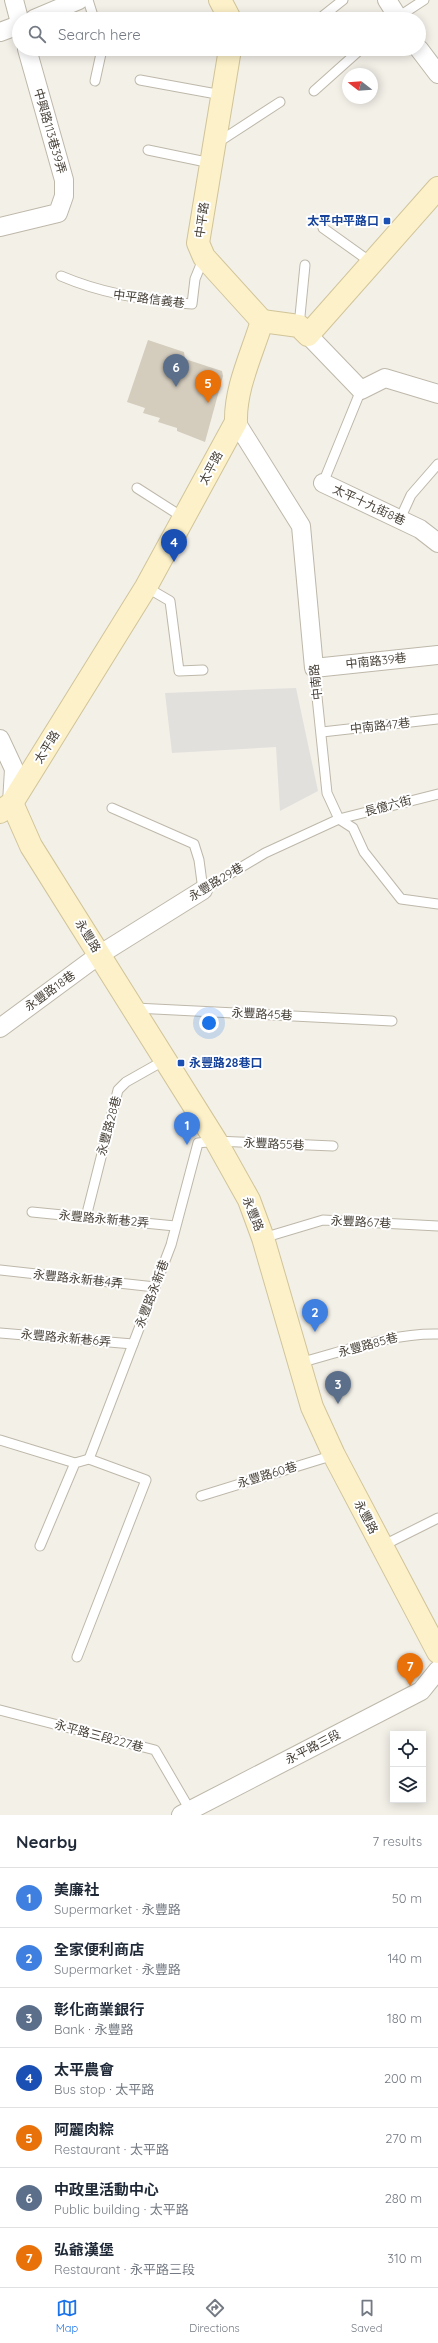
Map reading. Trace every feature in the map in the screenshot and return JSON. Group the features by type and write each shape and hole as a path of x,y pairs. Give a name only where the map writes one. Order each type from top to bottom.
{"street":[{"path":"14,0 17,12"},
{"path":"51,12 79,0"},
{"path":"220,0 226,12"},
{"path":"387,0 394,12"},
{"path":"0,32 12,28"},
{"name":"中興路113巷39弄","path":"0,227 58,213 64,196 64,180 29,56"},
{"name":"中平路","path":"229,56 198,242 204,257 262,321"},
{"path":"424,56 438,74"},
{"path":"303,331 372,263 438,188"},
{"path":"262,321 303,331 361,390 385,378 438,394"},
{"name":"太平路","path":"6,808 146,587 236,422 236,407 240,390 262,321"},
{"name":"中南路","path":"236,422 301,526 314,668"},
{"name":"太平十九街8巷","path":"323,483 420,529 438,543"},
{"name":"中南路39巷","path":"314,668 438,655"},
{"path":"0,739 14,769 6,808"},
{"name":"永豐路","path":"6,808 216,1141 248,1200 263,1238 312,1407 334,1455 438,1652"},
{"name":"永豐路29巷","path":"99,955 203,890"},
{"name":"永豐路18巷","path":"0,1028 99,955"},
{"name":"永平路三段","path":"186,1813 421,1691 438,1670"}],"lane":[{"path":"88,0 92,12"},
{"path":"328,12 344,0"},
{"path":"406,12 424,0"},
{"path":"95,81 100,56"},
{"path":"314,91 352,56"},
{"path":"140,80 222,95"},
{"path":"148,150 213,154 280,102"},
{"path":"323,228 372,263"},
{"name":"中平路信義巷","path":"61,276 107,293 160,302 192,304 195,279 204,257"},
{"path":"303,331 304,265"},
{"name":"太平十九街8巷","path":"323,483 361,390"},
{"path":"400,519 412,495 438,464"},
{"path":"137,488 184,518"},
{"path":"146,587 170,601 179,672 203,670"},
{"name":"中南路","path":"314,668 322,732 327,793 339,819 353,828 364,852 401,899 438,904"},
{"name":"中南路47巷","path":"322,732 438,720"},
{"name":"長億六街","path":"339,819 438,794"},
{"path":"112,808 194,844 199,860 203,890"},
{"name":"永豐路29巷","path":"203,890 265,853 339,819"},
{"name":"永豐路45巷","path":"132,1008 392,1021"},
{"name":"永豐路28巷","path":"86,1217 118,1090 126,1082 165,1060"},
{"name":"永豐路55巷","path":"216,1141 333,1146"},
{"name":"永豐路永新巷","path":"89,1459 171,1245 198,1143 216,1141"},
{"name":"永豐路永新巷2弄","path":"32,1212 175,1226"},
{"name":"永豐路67巷","path":"263,1238 323,1220 438,1226"},
{"name":"永豐路永新巷4弄","path":"0,1270 155,1287"},
{"name":"永豐路永新巷6弄","path":"0,1333 133,1344"},
{"name":"永豐路85巷","path":"299,1363 398,1336 417,1333 438,1334"},
{"path":"0,1440 74,1463 89,1459 146,1480 77,1657"},
{"name":"永豐路60巷","path":"202,1496 334,1455"},
{"path":"40,1546 74,1463"},
{"path":"382,1546 438,1518"},
{"name":"永平路三段227巷","path":"0,1710 155,1750 186,1813"}],"shaded area":[{"path":"296,688 318,791 280,811 276,747 172,753 165,693"}],"building":[{"path":"148,340 184,352 185,359 222,371 223,376 205,442 177,431 177,428 158,422 160,418 143,413 145,408 127,402"}],"place":[{"name":"太平中平路口","path":"387,221"},
{"name":"中政里活動中心","path":"176,387"},
{"name":"阿麗肉粽","path":"208,403"},
{"name":"太平農會","path":"174,562"},
{"name":"永豐路28巷口","path":"181,1063"},
{"name":"美廉社","path":"187,1145"},
{"name":"全家便利商店","path":"315,1332"},
{"name":"彰化商業銀行","path":"338,1404"},
{"name":"弘爺漢堡","path":"410,1686"}]}
